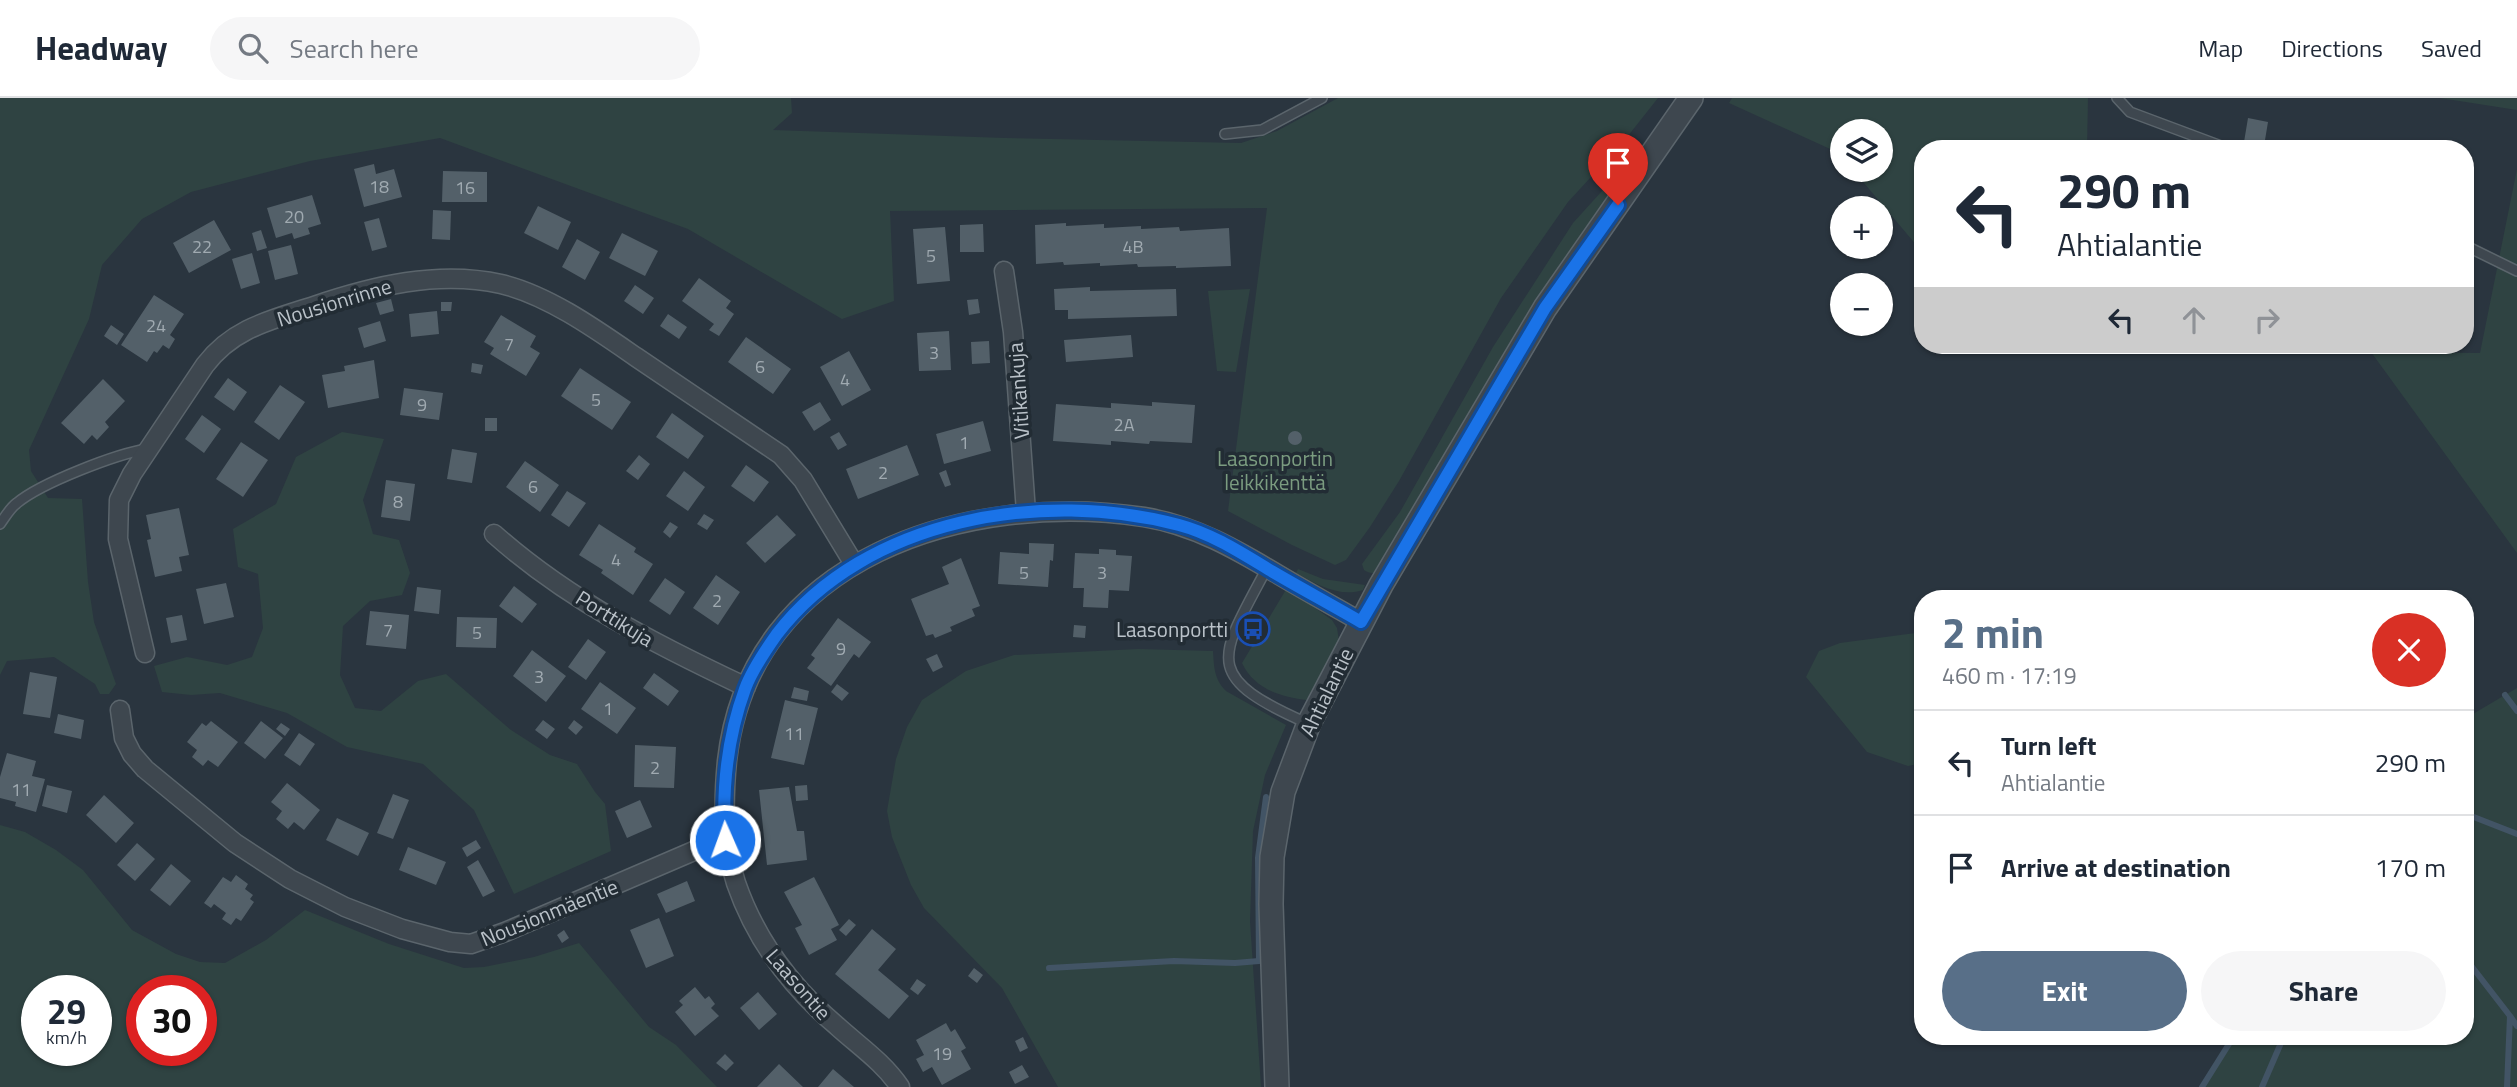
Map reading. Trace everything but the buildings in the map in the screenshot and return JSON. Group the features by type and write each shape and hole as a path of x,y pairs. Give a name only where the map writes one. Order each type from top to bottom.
{"street":[{"name":"Ahtialantie","path":"1277,1087 1272,858 1283,792 1309,723 1361,622 1545,308 1691,98"},
{"name":"Vitikankuja","path":"1004,271 1013,332 1026,512"},
{"name":"Nousionrinne","path":"145,653 118,539 119,500 132,474 217,349 232,337 332,300 390,283 447,280 499,284 537,297 587,325 781,455 803,480 854,564"},
{"name":"Laasontie","path":"901,1087 883,1065 807,999 774,960 740,893 725,840 724,801 729,750 746,687 766,649 791,616 808,599 854,564 905,539 942,527 1026,512 1087,512 1146,517 1182,526 1217,540 1361,622"},
{"name":"Porttikuja","path":"494,534 516,554 611,618 651,642 746,687"},
{"name":"Nousionmäentie","path":"120,710 124,738 132,754 145,769 235,843 290,879 345,907 402,929 457,944 471,944 505,932 725,840"}],"lane":[{"path":"1225,134 1262,130 1322,98"},
{"path":"2117,98 2130,113 2204,140"},
{"path":"2474,250 2517,271"},
{"path":"0,524 17,503 42,488 96,464 149,449"},
{"path":"1267,568 1232,637 1228,662 1241,687 1266,704 1309,723"}],"green space":[{"name":"Laasonportin leikkikenttä","path":"0,98 791,98 792,113 773,130 1241,143 1277,131 1338,98 1658,98 1624,141 1568,202 1501,298 1399,481 1346,560 1335,565 1228,511 1267,208 890,211 894,301 842,319 688,229 440,138 310,161 191,192 142,219 102,265 89,319 29,450 31,471 48,498 82,499 94,622 116,684 109,694 100,694 95,684 54,657 7,661 0,675"},
{"path":"1732,98 2088,98 2087,140 1914,140 1914,242 1893,217 1893,196 1875,196 1863,182 1893,182 1893,119 1830,119 1830,149 1729,103"},
{"path":"2440,98 2517,98 2517,110"},
{"path":"1650,138 1651,142 1606,200 1517,330 1381,569 1373,573 1364,570 1362,564 1400,512 1493,347 1573,223"},
{"path":"2517,169 2517,553 2372,354 2480,353"},
{"path":"1250,289 1236,372 1217,371 1208,291"},
{"path":"342,432 384,439 363,500 373,534 399,540 410,573 402,595 370,601 343,626 340,675 355,708 381,711 418,681 446,674 511,730 550,755 577,764 605,804 611,851 514,894 474,810 423,764 347,747 287,713 220,693 191,695 162,692 154,666 187,657 227,665 252,657 263,628 258,574 238,567 233,529 276,504 296,457"},
{"path":"1298,569 1323,579 1365,585 1363,590 1354,592 1337,591 1296,573"},
{"path":"1287,588 1332,620 1337,628 1339,641 1307,700 1269,690 1247,672 1242,663"},
{"path":"1914,633 1914,765 1908,766 1867,752 1806,677 1819,651 1840,643"},
{"path":"1138,649 1213,651 1214,668 1226,691 1286,725 1265,775 1253,831 1250,921 1261,1087 1058,1087 1002,988 924,908 911,885 892,837 887,811 896,759 907,727 922,700 966,671 1014,655"},
{"path":"2517,688 2517,1087 2202,1087 2228,1045 2474,1045 2474,713"},
{"path":"0,825 25,832 83,870 132,930 176,954 200,962 225,963 266,940 305,910 389,944 464,968 484,967 534,957 579,943 649,1027 676,1045 717,1087 0,1087"}],"waterway":[{"path":"2505,695 2517,711"},
{"path":"1049,968 1174,961 1259,961 1258,858 1266,797"},
{"path":"2474,817 2517,834"},
{"path":"2474,969 2510,1016 2507,1087"},
{"path":"2510,1016 2517,1026"},
{"path":"2202,1087 2228,1045"},
{"path":"2262,1087 2280,1045"}],"place":[{"name":"Laasonportti","path":"1253,629"}],"route":[{"path":"725,840 724,789 732,731 746,687 766,649 791,616 830,581 854,564 905,539 942,527 1026,512 1087,512 1146,517 1182,526 1217,540 1361,622 1545,308 1618,205"}]}
